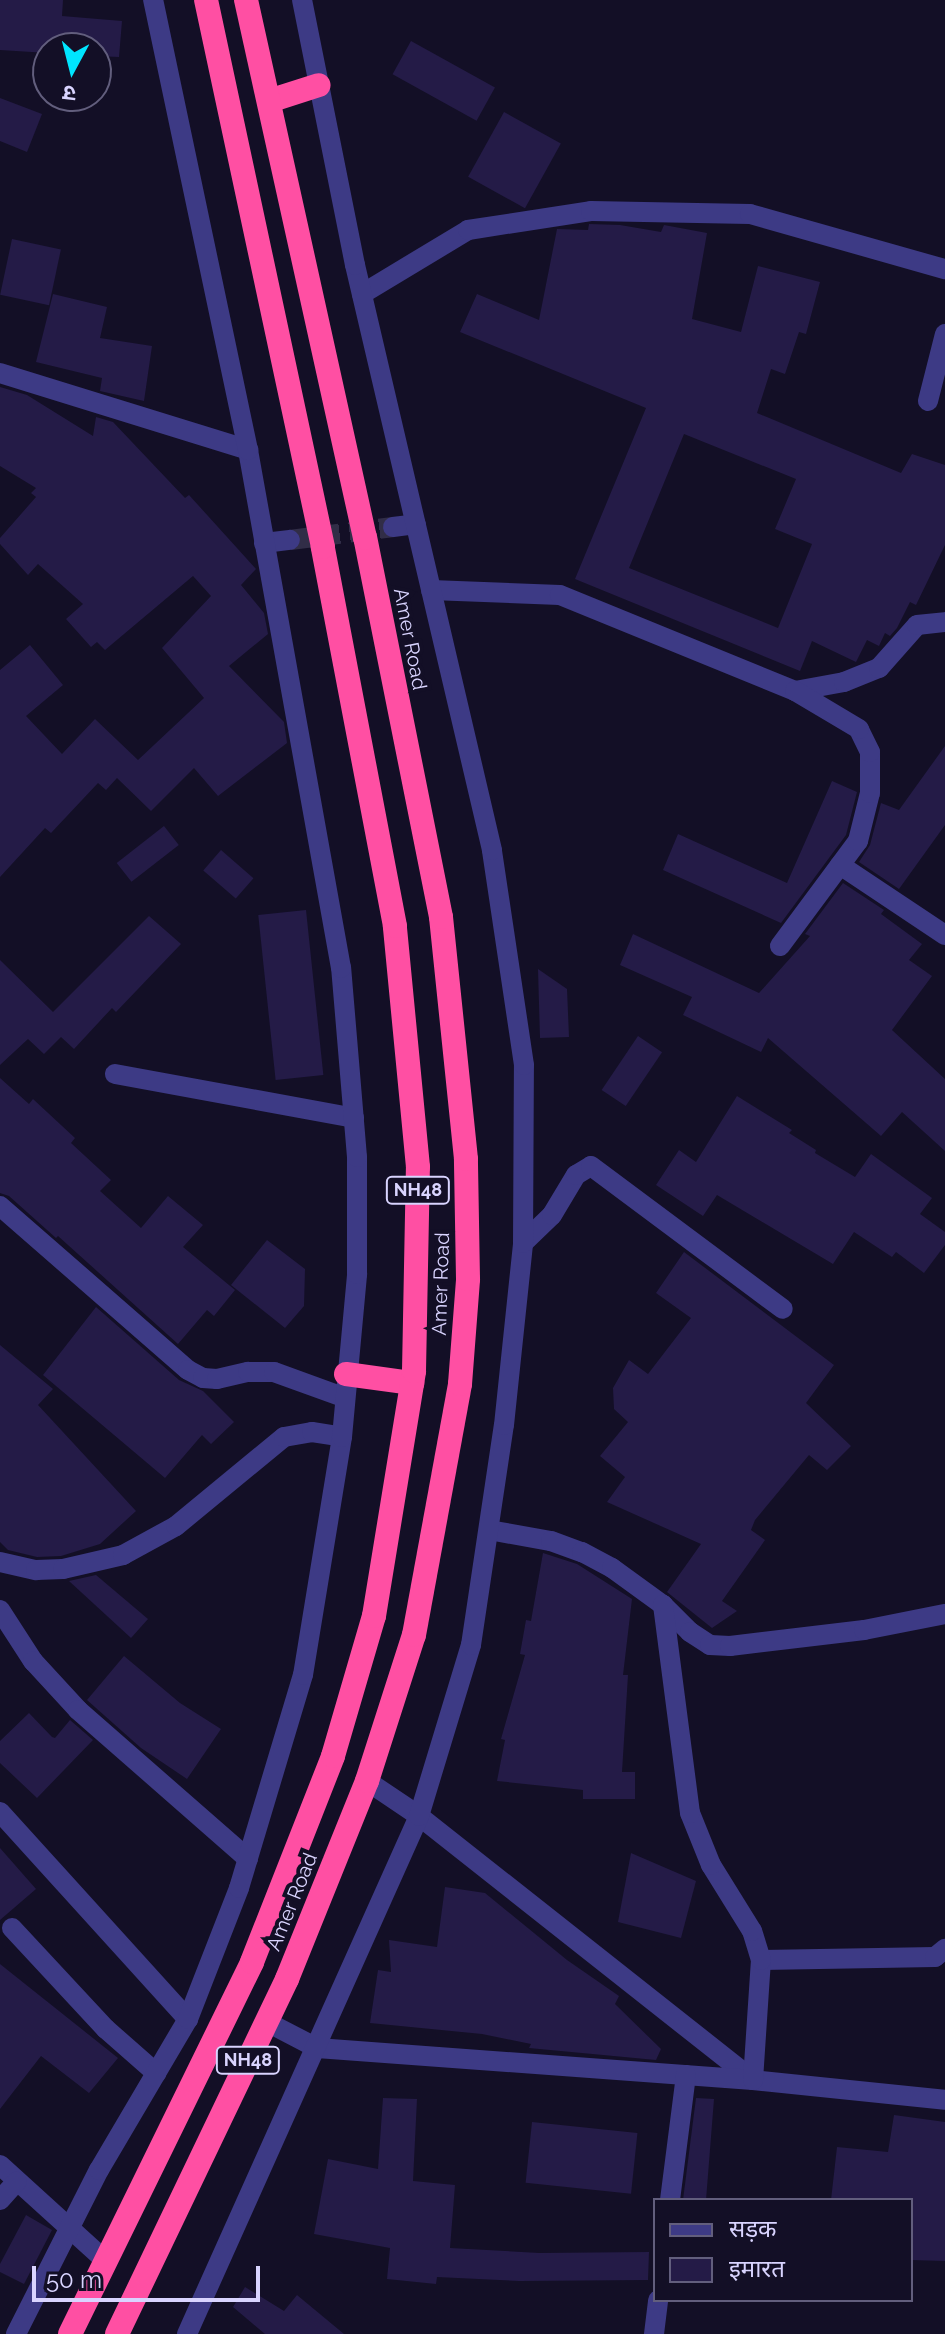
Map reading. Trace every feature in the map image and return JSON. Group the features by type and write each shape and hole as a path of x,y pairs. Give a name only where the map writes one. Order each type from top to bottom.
{"highway":[{"name":"Amer Road","path":"70,2334 252,1962 333,1756 374,1616 412,1383 418,1167 395,926 323,547 206,0"},
{"name":"Amer Road","path":"117,2334 267,2022 367,1781 414,1635 460,1384 468,1279 466,1159 441,917 365,538 246,0"},
{"path":"269,101 319,85"},
{"path":"344,1386 412,1383"}],"street":[{"path":"16,2334 68,2227 188,2019 248,1859 303,1675 342,1437 344,1386 357,1274 354,1118 341,968 248,450 153,0"},
{"path":"187,2334 419,1816 471,1645 504,1425 523,1243 524,1065 492,850 362,294 302,0"},
{"path":"362,294 468,230 591,211 750,214 945,269"},
{"path":"928,401 945,334"},
{"path":"0,373 248,450"},
{"path":"393,527 416,524"},
{"path":"264,543 290,540"},
{"path":"431,590 560,595 795,691 859,729 870,752 870,793 858,841 780,946"},
{"path":"795,691 844,682 879,668 917,625 945,622"},
{"path":"840,865 945,935"},
{"path":"115,1074 354,1118"},
{"path":"523,1243 552,1215 576,1175 591,1166 783,1309"},
{"path":"0,1206 188,1370 203,1378 274,1372 344,1386"},
{"path":"0,1562 36,1570 63,1569 123,1555 176,1526 284,1437 312,1432 342,1437"},
{"path":"489,1530 551,1541 582,1552 612,1568 663,1605 690,1632 710,1645 730,1646 864,1630 945,1614"},
{"path":"663,1605 690,1813 711,1865 752,1931 761,1960 753,2080"},
{"path":"0,1610 33,1661 78,1710 248,1859"},
{"path":"367,1781 419,1816 753,2080"},
{"path":"0,1812 188,2019"},
{"path":"12,1928 106,2029 156,2073"},
{"path":"761,1960 935,1957 945,1949"},
{"path":"267,2022 317,2048 753,2080 945,2100"},
{"path":"670,2198 686,2075"},
{"path":"0,2165 106,2261"},
{"path":"0,2200 17,2181"},
{"path":"654,2334 658,2302"}],"building":[{"path":"0,0 63,0 62,16 122,21 119,57 112,57 112,32 32,32 32,52 0,50"},
{"path":"411,41 495,88 477,121 393,74"},
{"path":"0,98 42,114 27,152 0,141"},
{"path":"504,112 561,144 525,208 468,177"},
{"path":"589,224 620,225 661,232 664,225 707,233 692,319 741,332 758,266 820,282 806,334 799,332 785,374 771,369 757,413 901,473 912,454 945,465 945,545 916,605 910,602 897,628 890,636 885,633 879,646 867,640 856,662 812,641 800,671 575,579 646,408 460,332 477,294 539,320 557,229 588,230","holes":["684,434 796,479 775,529 812,544 778,628 629,568"]},
{"path":"12,239 61,249 49,305 0,295"},
{"path":"53,294 107,307 100,338 152,346 144,401 100,391 102,378 36,362"},
{"path":"0,387 27,395 93,436 96,417 113,422 185,498 189,495 256,569 241,585 264,613 268,634 229,666 284,722 287,743 218,796 194,768 151,811 117,778 106,790 98,783 51,833 45,828 0,877 0,670 30,645 63,685 26,716 62,754 95,719 138,760 204,698 162,648 211,596 193,576 105,650 97,642 91,647 66,619 83,604 38,564 28,575 0,544 0,538 36,497 31,493 36,488 0,466"},
{"path":"945,746 945,825 899,889 859,862 870,845 881,803 899,810"},
{"path":"832,781 857,792 846,835 781,923 663,870 678,834 787,883"},
{"path":"164,826 179,845 131,882 117,863"},
{"path":"221,850 253,878 236,899 203,870"},
{"path":"843,883 884,910 881,914 922,944 909,960 932,976 892,1030 945,1079 945,1151 902,1112 881,1136 768,1038 761,1052 683,1015 692,997 620,965 633,934 759,993 810,936 805,934"},
{"path":"306,910 323,1075 276,1080 258,915"},
{"path":"149,916 181,944 116,1012 112,1008 74,1049 61,1037 44,1054 28,1039 0,1065 0,960 53,1012"},
{"path":"538,969 567,989 569,1037 540,1038"},
{"path":"638,1036 662,1052 626,1106 602,1090"},
{"path":"0,1078 29,1104 33,1099 75,1138 71,1143 111,1180 100,1191 141,1228 168,1196 203,1225 183,1247 235,1290 214,1316 207,1310 178,1344 58,1236 56,1238 9,1196 0,1193"},
{"path":"737,1096 792,1130 789,1133 816,1150 815,1153 855,1177 871,1154 932,1198 920,1214 945,1232 945,1245 924,1273 896,1252 892,1257 854,1232 833,1264 717,1195 703,1216 656,1185 679,1150 696,1162"},
{"path":"267,1240 305,1269 304,1306 285,1328 231,1285"},
{"path":"684,1252 834,1365 806,1403 851,1446 827,1470 809,1455 755,1520 751,1530 765,1540 722,1601 737,1611 712,1628 667,1592 701,1544 607,1502 625,1477 600,1456 628,1422 614,1409 613,1388 629,1360 648,1374 691,1318 656,1293"},
{"path":"96,1307 179,1380 203,1391 234,1422 211,1444 202,1435 165,1478 43,1375"},
{"path":"0,1345 53,1389 38,1405 136,1511 100,1544 61,1556 37,1557 8,1550 0,1542"},
{"path":"543,1553 577,1564 632,1599 623,1675 628,1675 622,1772 635,1772 635,1799 583,1799 583,1790 497,1781 505,1740 501,1739 525,1655 520,1654 526,1620 531,1621"},
{"path":"96,1575 148,1619 131,1638 69,1581"},
{"path":"124,1656 180,1703 221,1729 187,1779 141,1748 87,1700"},
{"path":"29,1713 52,1737 55,1738 70,1720 93,1740 37,1798 0,1763 0,1741"},
{"path":"0,1848 36,1889 0,1920"},
{"path":"631,1853 696,1881 681,1938 618,1922"},
{"path":"445,1887 485,1893 567,1960 619,1996 615,2004 661,2049 656,2060 529,2048 531,2044 482,2034 370,2023 378,1970 391,1972 389,1940 437,1947"},
{"path":"0,1964 118,2058 89,2093 41,2056 0,2109"},
{"path":"383,2098 417,2099 413,2181 455,2185 450,2248 539,2253 649,2252 648,2280 519,2281 437,2277 436,2284 387,2279 390,2248 314,2234 328,2159 378,2169"},
{"path":"696,2098 714,2099 706,2198 683,2198"},
{"path":"894,2115 945,2122 945,2261 913,2260 913,2198 831,2198 837,2147 888,2152"},
{"path":"532,2122 637,2133 631,2194 526,2183"},
{"path":"26,2215 52,2230 24,2284 0,2272 0,2264"},
{"path":"245,2287 284,2311 297,2295 344,2334 265,2334 233,2307"}],"tunnel":[{"path":"290,540 393,527"}]}
